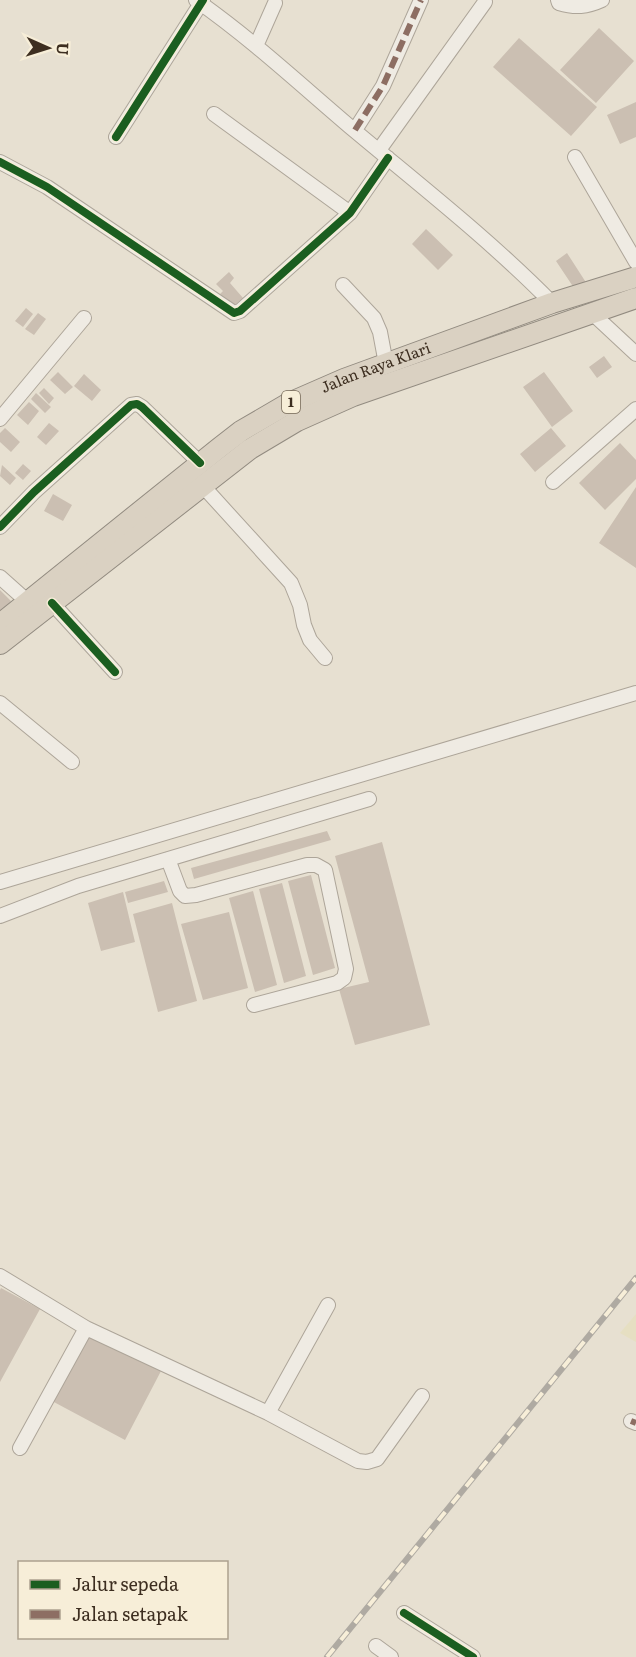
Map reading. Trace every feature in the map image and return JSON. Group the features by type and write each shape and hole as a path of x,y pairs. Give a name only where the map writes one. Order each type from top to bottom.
{"highway":[{"name":"Jalan Raya Klari","path":"0,624 241,431 289,403 344,379 552,303 636,277"},
{"name":"Jalan Raya Klari","path":"0,644 202,485 250,449 297,421 353,396 636,298"}],"street":[{"path":"354,130 384,86 421,0"},
{"path":"558,0 559,3 576,6 602,0"},
{"path":"116,138 200,1 524,274 552,303"},
{"path":"0,162 47,187 234,314 350,213 384,154 485,2"},
{"path":"256,46 274,3"},
{"path":"214,114 350,213"},
{"path":"575,157 636,262"},
{"path":"343,285 374,318 380,332 386,364"},
{"path":"592,313 636,354"},
{"path":"0,419 84,318"},
{"path":"0,527 34,492 131,405 137,404 142,407 200,463"},
{"path":"553,482 636,409"},
{"path":"202,485 291,584 310,640 325,658"},
{"path":"0,577 28,602"},
{"path":"52,603 115,672"},
{"path":"0,882 636,693"},
{"path":"0,703 72,762"},
{"path":"0,916 78,886 369,799"},
{"path":"168,859 180,891 185,896 307,865 316,865 325,870 346,969 344,978 337,983 254,1005"},
{"path":"0,1276 86,1328 268,1413 358,1461 367,1462 377,1459 422,1396"},
{"path":"268,1413 328,1305"},
{"path":"20,1448 86,1328"},
{"path":"404,1612 473,1657"},
{"path":"376,1646 391,1657"}],"shaded area":[{"path":"636,1314 636,1342 620,1333"}],"building":[{"path":"599,28 634,61 596,103 560,70"},
{"path":"519,38 597,107 571,136 493,67"},
{"path":"636,102 636,137 620,144 607,115"},
{"path":"426,229 453,255 438,270 412,244"},
{"path":"567,253 587,284 576,291 556,261"},
{"path":"229,272 234,278 230,283 243,298 232,307 220,294 223,291 216,284"},
{"path":"26,308 33,314 23,327 15,321"},
{"path":"38,313 46,319 34,335 25,329"},
{"path":"604,356 612,367 597,378 589,367"},
{"path":"58,372 73,387 65,394 50,380"},
{"path":"544,372 573,411 552,427 523,387"},
{"path":"84,374 101,390 92,401 74,386"},
{"path":"44,388 54,398 49,404 39,393"},
{"path":"36,393 51,407 45,413 31,399"},
{"path":"29,402 39,411 28,425 17,415"},
{"path":"49,423 59,431 46,445 37,437"},
{"path":"5,428 20,442 11,452 0,442 0,433"},
{"path":"551,428 566,446 535,472 520,454"},
{"path":"620,443 636,460 636,479 605,510 579,483"},
{"path":"23,464 31,471 23,480 15,473"},
{"path":"2,465 16,478 10,485 0,476"},
{"path":"636,487 636,568 599,543"},
{"path":"53,494 72,505 63,521 44,511"},
{"path":"0,590 11,601 0,613"},
{"path":"327,831 331,840 194,879 191,868"},
{"path":"382,842 430,1025 355,1045 339,989 369,982 335,856"},
{"path":"311,875 335,968 313,975 288,881"},
{"path":"164,881 168,892 128,903 125,892"},
{"path":"282,883 306,976 284,983 259,889"},
{"path":"253,891 277,985 255,992 229,898"},
{"path":"123,892 135,942 101,951 88,903"},
{"path":"172,903 197,1001 158,1012 133,914"},
{"path":"229,912 248,988 203,1000 181,924"},
{"path":"1,1288 40,1309 0,1382 0,1290"},
{"path":"89,1332 161,1371 125,1440 52,1401"}],"railway":[{"path":"327,1657 636,1278"}],"marked path":[{"path":"355,130 383,86 421,0"},
{"path":"631,1421 636,1423"}],"cycle path":[{"path":"116,137 203,0"},
{"path":"0,162 47,187 234,313 240,311 350,213 388,158"},
{"path":"0,527 34,492 131,405 137,404 142,407 200,463"},
{"path":"52,603 115,672"},
{"path":"404,1613 473,1657"}]}
